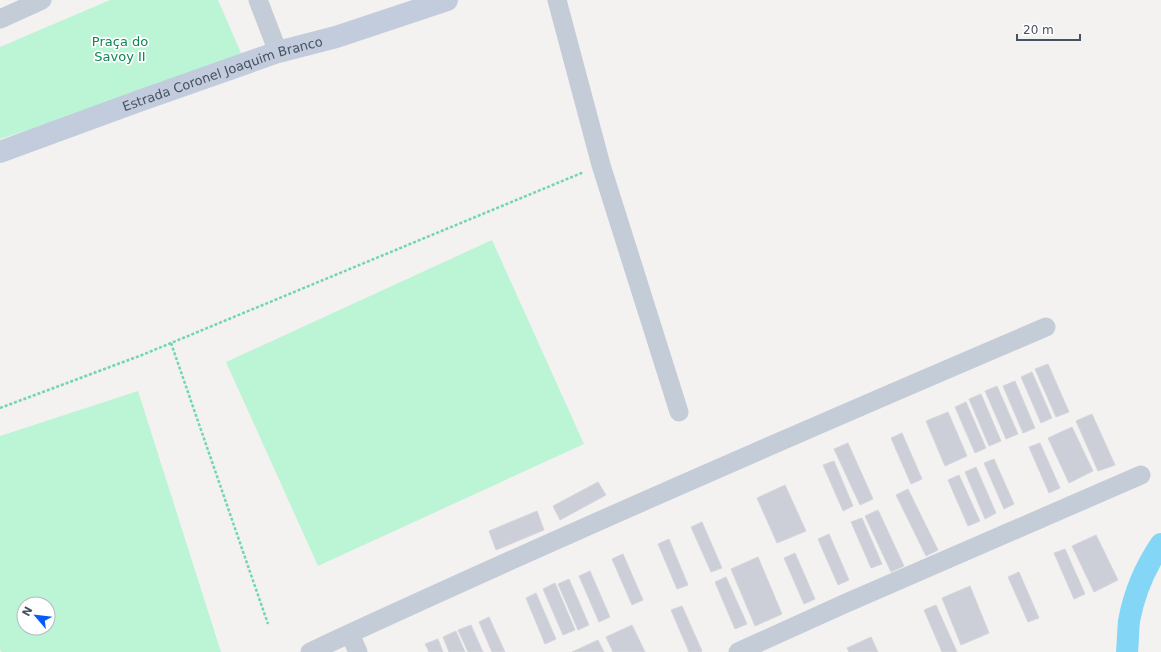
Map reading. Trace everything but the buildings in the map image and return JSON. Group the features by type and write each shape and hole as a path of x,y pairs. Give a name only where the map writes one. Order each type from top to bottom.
{"street":[{"path":"0,19 42,0"},
{"path":"258,0 278,52"},
{"name":"Estrada Coronel Joaquim Branco","path":"0,152 139,100 278,52 336,36 447,0"},
{"path":"556,0 600,165 679,412"},
{"path":"310,652 501,564 1046,327"},
{"path":"738,652 844,604 1141,475"},
{"path":"350,634 358,652"}],"path":[{"path":"0,408 171,343 600,165"},
{"path":"171,343 268,624"}],"green space":[{"name":"Praça do Savoy II","path":"110,0 218,0 244,60 0,139 0,47"},
{"path":"492,240 584,444 318,566 226,362"},
{"path":"138,391 221,652 1,652 0,436"}],"waterway":[{"path":"1127,652 1129,621 1137,591 1161,544"}]}
